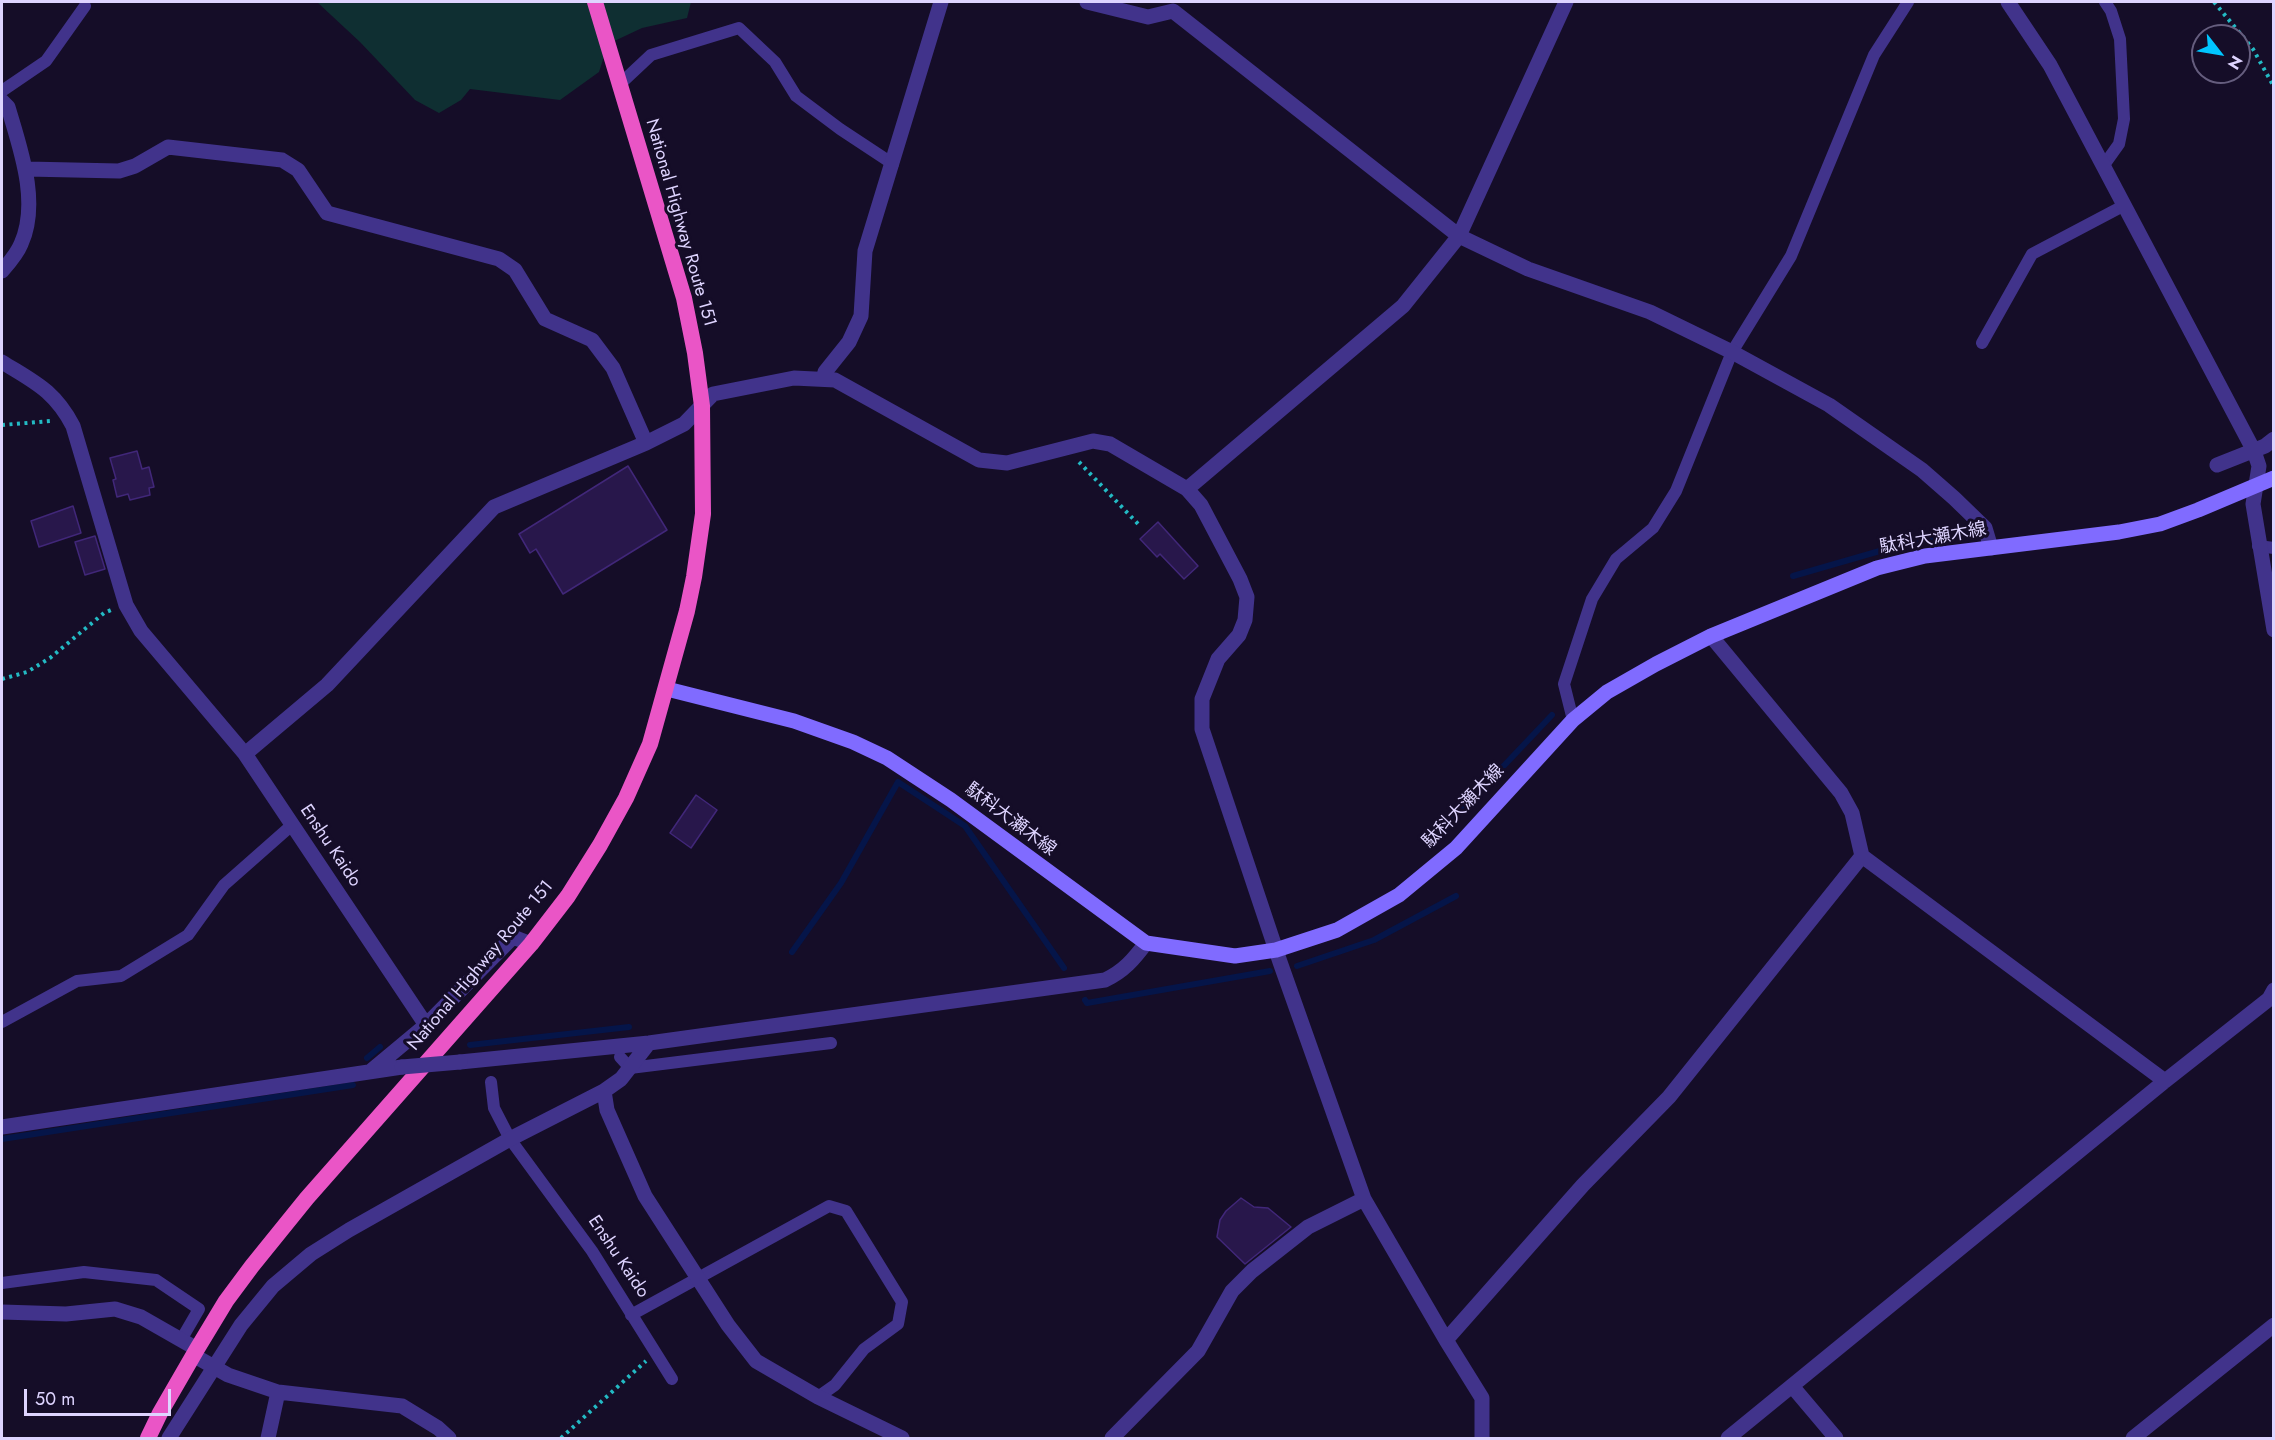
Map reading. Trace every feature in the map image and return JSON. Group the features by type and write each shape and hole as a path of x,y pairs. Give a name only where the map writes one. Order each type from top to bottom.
{"highway":[{"name":"National Highway Route 151","path":"148,1438 160,1413 226,1301 307,1198 531,944 567,896 600,845 626,798 650,744 687,611 703,514 702,406 695,353 684,298 595,2"}],"main road":[{"name":"駄科大瀬木線","path":"667,689 794,722 853,742 886,758 951,800 1146,943 1234,956 1276,950 1337,930 1399,895 1455,848 1573,720 1607,692 1711,636 1877,568 1925,556 2119,532 2160,524 2274,478"}],"street":[{"path":"824,378 825,372 849,342 861,316 865,251 941,2"},
{"path":"1087,2 1148,17 1170,6 1459,236 1528,269 1650,312 1732,352 1829,405 1922,470 1954,498 1985,528 1991,548"},
{"path":"1187,489 1402,306 1459,236 1566,2"},
{"path":"2007,2 2050,65 2254,451 2259,466 2253,504 2266,547 2274,630"},
{"path":"2,101 8,106 27,169 28,216 22,244 2,270"},
{"path":"27,169 119,171 135,166 168,147 282,160 298,170 327,213 498,259 515,270 545,319 592,340 613,368 646,443"},
{"name":"Enshu Kaido","path":"2,362 43,387 61,405 69,419 126,605 141,631 245,754 426,1025"},
{"path":"245,754 327,685 494,507 646,443 684,424 713,394 794,378 835,380 980,459 1007,463 1093,441 1110,444 1187,489 1201,505 1247,597 1245,620 1239,635 1218,659 1202,699 1202,729 1276,950 1364,1199 1482,1398 1482,1438"},
{"path":"2217,465 2265,446 2274,439"},
{"path":"1711,636 1840,793 1852,813 1862,856 2165,1081"},
{"path":"1446,1340 1583,1185 1669,1097 1862,856"},
{"path":"372,1070 426,1025 513,937 531,944"},
{"path":"2,1127 372,1070 649,1043 1105,980 1118,974 1134,961 1146,943"},
{"path":"1728,1438 2165,1081 2269,999 2274,990"},
{"path":"169,1438 241,1325 273,1286 311,1254 510,1139 604,1091 621,1079 625,1063 649,1043"},
{"path":"604,1091 607,1110 645,1196 728,1325 756,1361 818,1397 902,1438"},
{"path":"1112,1438 1198,1351 1232,1291 1252,1271 1308,1227 1364,1199"},
{"path":"2,1312 66,1314 115,1309 141,1317 181,1340 214,1368 278,1392 402,1406 450,1438"},
{"path":"2133,1438 2274,1325"},
{"path":"1792,1386 1836,1438"},
{"path":"268,1438 278,1392"}],"lane":[{"path":"1573,720 1564,684 1592,599 1616,559 1653,528 1676,491 1732,352 1791,256 1874,55 1908,2"},
{"path":"2104,165 2119,144 2124,119 2120,39 2111,11 2105,2"},
{"path":"2,91 46,61 85,6"},
{"path":"618,78 651,55 739,28 776,62 796,96 893,164"},
{"path":"1982,343 2032,254 2123,206"},
{"path":"2,1022 77,981 121,976 188,935 224,885 292,825"},
{"path":"625,1063 831,1043"},
{"name":"Enshu Kaido","path":"491,1082 494,1108 510,1139 592,1251 631,1315 829,1206 846,1211 902,1302 897,1324 864,1349 835,1385 818,1397"},
{"path":"2,1283 84,1272 156,1280 199,1309 181,1340"},
{"path":"631,1315 672,1379"}],"path":[{"path":"2214,2 2253,49 2274,87"},
{"path":"2,424 69,419"},
{"path":"1066,448 1139,525"},
{"path":"2,679 27,672 50,658 104,613 126,605"},
{"path":"561,1438 655,1352"}],"green space":[{"path":"317,2 691,2 687,18 642,28 608,44 599,72 560,100 470,89 461,100 439,113 415,100 360,42"}],"building":[{"path":"137,451 142,469 149,467 154,487 149,488 150,495 130,500 128,494 117,497 113,480 116,479 110,458"},
{"path":"628,466 667,530 563,594 536,549 530,553 519,534"},
{"path":"73,506 81,533 39,547 31,521"},
{"path":"1158,522 1198,566 1184,579 1160,554 1157,557 1140,539"},
{"path":"95,536 105,569 85,575 75,542"},
{"path":"696,795 717,810 691,848 670,833"},
{"path":"1241,1198 1254,1207 1268,1208 1291,1227 1245,1264 1217,1237 1220,1220 1226,1211"}],"waterway":[{"path":"1793,576 1904,544 1973,532"},
{"path":"1442,831 1552,715"},
{"path":"792,952 841,883 898,782 965,826 1064,968"},
{"path":"1297,966 1374,940 1456,896"},
{"path":"1085,1000 1087,1003 1270,971"},
{"path":"470,1045 629,1027"},
{"path":"367,1058 380,1047"},
{"path":"2,1139 353,1085"}]}
